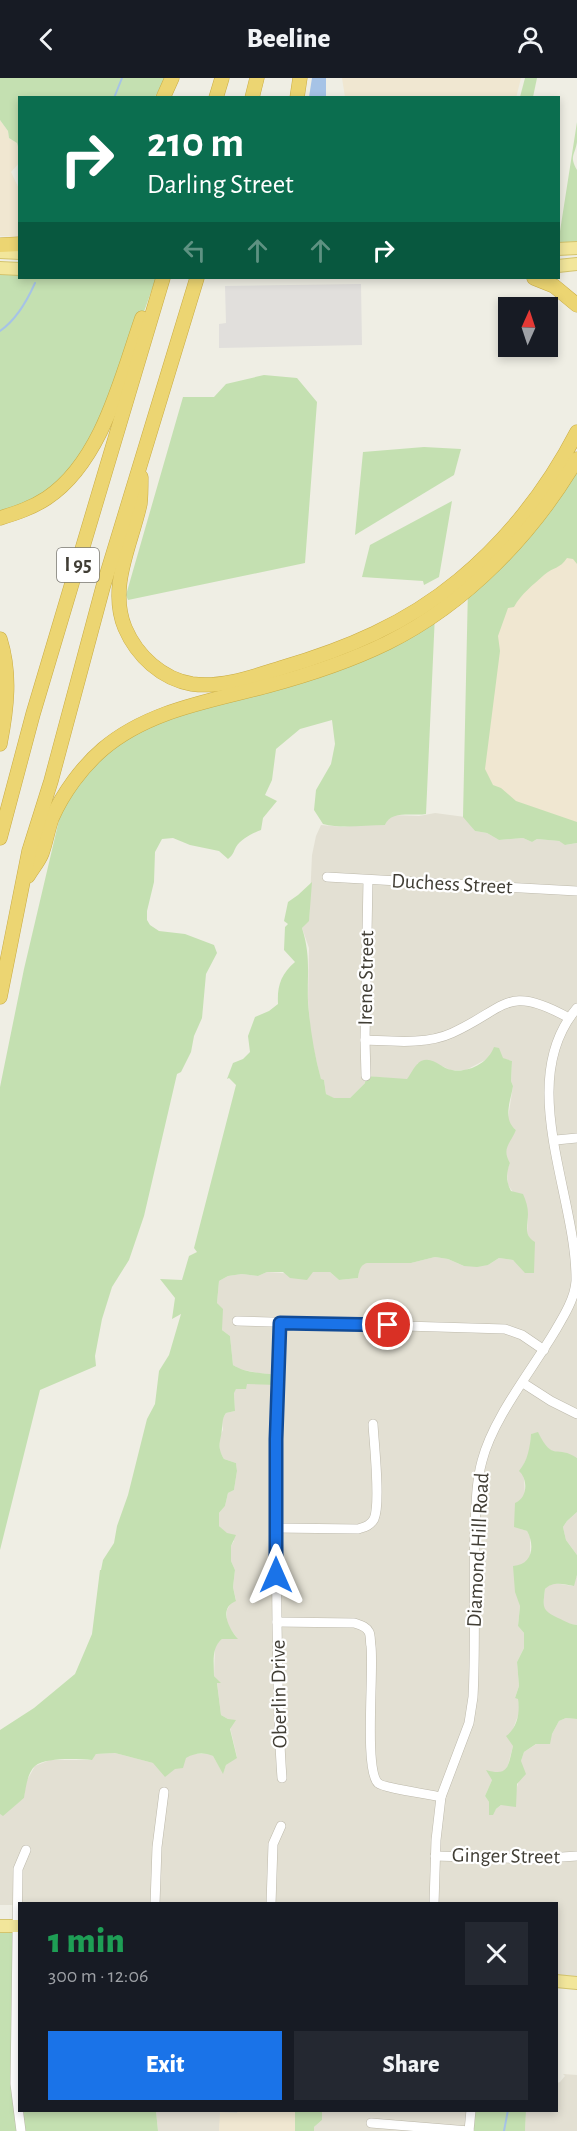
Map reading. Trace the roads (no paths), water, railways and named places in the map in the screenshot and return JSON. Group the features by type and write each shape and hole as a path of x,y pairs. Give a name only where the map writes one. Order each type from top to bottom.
{"highway":[{"path":"164,96 172,78"},
{"path":"217,96 222,78"},
{"path":"252,96 257,78"},
{"path":"297,96 300,78"},
{"path":"0,245 18,244"},
{"path":"0,518 32,507 48,498 71,478 84,460 106,418 155,292 156,279"},
{"name":"I 95","path":"0,838 33,714 155,292 162,279"},
{"path":"536,279 554,286 577,305"},
{"name":"I 95","path":"0,996 21,886 103,587 195,284"},
{"path":"142,459 140,502 120,582 119,605 123,622 135,646 158,670 180,681 214,685 264,674 353,644 398,621 439,595 475,566 511,531 554,473 577,432"},
{"path":"21,886 41,856 52,819 62,800 74,780 103,749 119,737 155,718 318,672 366,653 411,630 460,595 505,554 548,505 577,459"},
{"path":"0,639 6,658 8,682 7,705 0,744"}],"main road":[{"path":"560,249 577,248"},
{"path":"0,252 18,253"},
{"path":"560,266 577,264"},
{"path":"0,268 18,268"},
{"path":"0,1926 18,1926"},
{"path":"558,1980 577,1983"}],"street":[{"name":"Duchess Street","path":"327,877 577,891"},
{"name":"Irene Street","path":"366,1076 368,880"},
{"path":"365,1040 407,1041 451,1034 503,1004 520,1000 533,1001 569,1018"},
{"name":"Diamond Hill Road","path":"434,1902 435,1856 441,1797 469,1723 472,1697 476,1496 482,1460 497,1425 565,1314 575,1286 572,1226 549,1094 552,1058 558,1036 577,1008"},
{"path":"556,1140 577,1137"},
{"path":"237,1321 505,1329 522,1335 544,1350"},
{"name":"Oberlin Drive","path":"280,1323 276,1528 278,1728 282,1778"},
{"path":"523,1383 577,1414"},
{"path":"276,1528 358,1529 370,1525 375,1518 377,1482 373,1424"},
{"path":"277,1622 363,1625 369,1632 372,1658 371,1761 376,1782 384,1788 441,1797"},
{"path":"155,1902 157,1847 164,1792"},
{"path":"272,1902 273,1844 282,1826"},
{"path":"19,1902 18,1869 26,1850"},
{"name":"Ginger Street","path":"435,1856 533,1859 577,1856"},
{"path":"18,1966 15,2084 18,2108"},
{"path":"19,2112 21,2131"},
{"path":"371,2124 469,2131 471,2112"}],"water":[{"path":"312,78 326,78 326,96 309,96"}],"waterway":[{"path":"115,96 122,78"},
{"path":"0,331 20,310 35,283"},
{"path":"504,2131 508,2112"}]}
